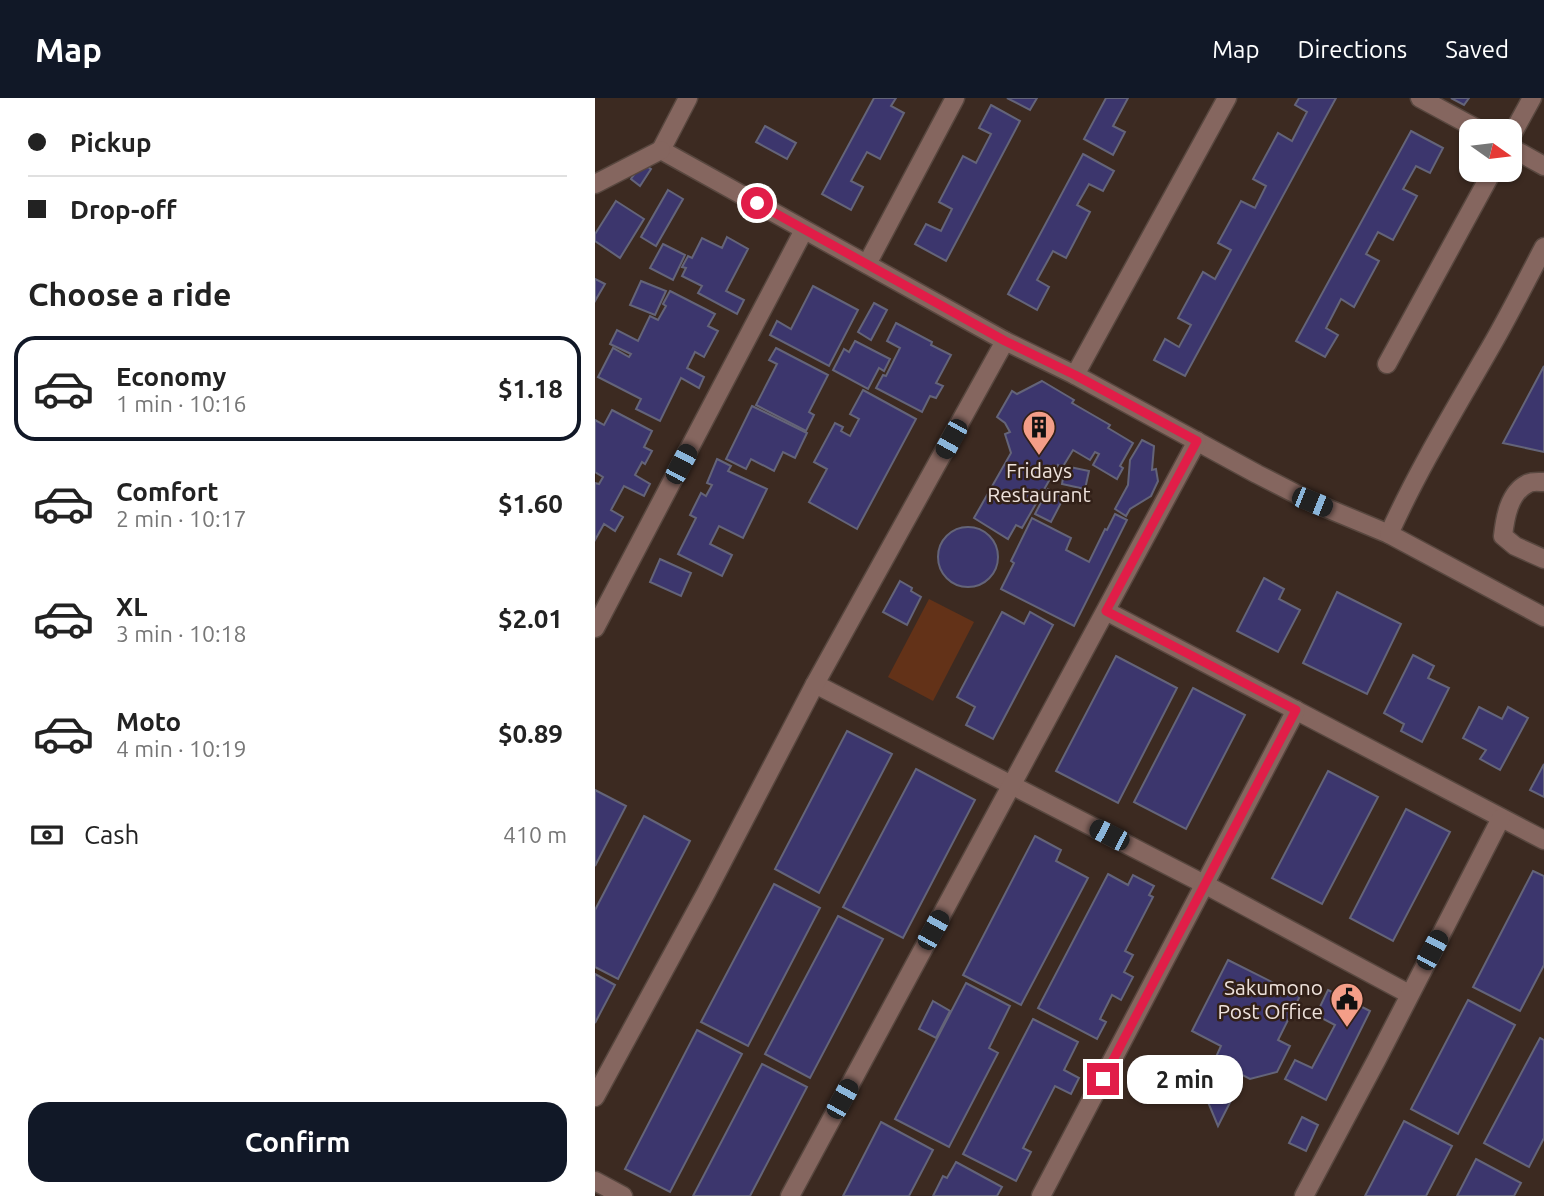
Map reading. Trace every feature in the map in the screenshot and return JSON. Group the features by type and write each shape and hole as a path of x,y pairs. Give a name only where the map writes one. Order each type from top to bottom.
{"street":[{"path":"595,184 661,150 688,98"},
{"path":"867,264 955,98"},
{"path":"1075,375 1227,98"},
{"path":"1420,98 1459,119"},
{"path":"1520,119 1532,98"},
{"path":"661,150 1005,341 1075,375 1312,502 1389,534 1544,617"},
{"path":"1523,154 1544,166"},
{"path":"1387,364 1486,182"},
{"path":"595,628 804,230"},
{"path":"1389,534 1424,464 1544,247"},
{"path":"595,1097 815,684 1005,341"},
{"path":"790,1196 1197,441"},
{"path":"1544,482 1528,482 1513,496 1504,523 1503,536 1515,546 1544,559"},
{"path":"1106,611 1544,839"},
{"path":"815,684 1206,885 1409,994"},
{"path":"1041,1196 1296,710"},
{"path":"1304,1196 1501,818"},
{"path":"595,1181 623,1196"}],"shaded area":[{"path":"929,599 974,622 933,701 888,677"}],"building":[{"path":"874,98 896,98 891,106 904,113 880,159 867,152 851,181 863,187 851,210 822,194"},
{"path":"1007,98 1037,98 1030,110"},
{"path":"1106,98 1128,98 1113,126 1125,132 1113,155 1084,139"},
{"path":"1299,98 1336,98 1185,376 1154,360 1165,339 1179,347 1191,325 1178,318 1203,272 1215,279 1231,250 1218,243 1241,201 1255,208 1266,186 1253,179 1278,133 1292,141 1307,112 1295,105"},
{"path":"1451,98 1469,98 1464,105"},
{"path":"991,105 1020,121 946,261 915,244 926,224 941,231 952,209 939,202 963,156 976,163 991,134 979,128"},
{"path":"765,126 796,143 787,159 756,142"},
{"path":"1411,131 1443,148 1430,173 1416,166 1403,189 1417,196 1393,240 1378,232 1366,254 1379,261 1354,307 1341,299 1326,328 1338,335 1325,357 1296,341"},
{"path":"1083,154 1114,171 1103,191 1089,184 1077,205 1090,212 1066,258 1053,251 1037,280 1049,287 1037,310 1008,294"},
{"path":"642,163 651,169 640,186 631,179"},
{"path":"668,190 683,199 656,246 641,237"},
{"path":"616,201 644,219 620,258 595,241 595,234"},
{"path":"727,237 748,249 726,291 744,300 737,314 698,293 702,286 682,276 686,268 682,267 688,256 692,258 702,238 722,248"},
{"path":"663,244 685,255 673,280 650,268"},
{"path":"595,279 605,284 595,301"},
{"path":"641,281 666,291 655,315 630,305"},
{"path":"813,286 858,310 829,366 770,335 777,321 791,329"},
{"path":"670,291 715,314 708,326 718,331 704,357 695,352 687,368 704,377 699,388 681,378 660,421 636,409 641,399 598,377 613,348 629,357 631,354 610,344 617,330 638,341 650,316 658,320"},
{"path":"874,303 887,310 871,340 858,332"},
{"path":"896,323 951,355 936,383 943,386 936,398 930,396 922,412 876,388 883,375 886,376 900,348 887,341"},
{"path":"855,341 890,359 884,371 879,368 868,389 833,370 844,349 849,352"},
{"path":"776,348 828,375 809,412 814,415 806,431 756,405 777,364 769,360"},
{"path":"1544,366 1544,452 1503,443"},
{"name":"Fridays Restaurant","path":"1042,381 1074,400 1072,403 1110,425 1108,428 1133,443 1120,466 1123,468 1117,479 1093,465 1099,454 1095,452 1090,460 1073,450 1062,468 1058,465 1022,528 1016,525 1008,539 974,518 1011,453 1005,434 1010,432 1005,423 997,417 1012,391 1017,394"},
{"path":"863,390 916,419 857,529 809,502 827,469 814,462 835,423 843,427 841,431 850,436 859,419 850,414"},
{"path":"752,406 807,433 795,458 783,452 774,471 751,459 746,469 726,459"},
{"path":"612,410 652,431 644,447 652,451 635,475 650,484 644,496 624,486 611,510 623,517 615,531 604,524 595,540 595,483 599,484 603,477 595,472 595,420 604,425"},
{"path":"1142,440 1154,446 1152,470 1156,469 1158,481 1151,496 1130,509 1126,516 1115,509 1128,485 1130,460"},
{"path":"717,459 731,466 728,471 767,489 743,538 719,526 710,544 732,555 722,576 678,554 696,518 690,515 701,493 706,496 712,485 707,483"},
{"path":"1065,466 1089,471 1085,489 1062,484"},
{"path":"1048,489 1064,497 1051,522 1035,514"},
{"path":"1115,514 1127,520 1074,626 1001,589 1032,518 1071,538 1066,550 1089,562"},
{"path":"962,527 974,527 993,540 998,557 996,569 985,582 974,587 962,587 943,574 938,563 938,551 951,532"},
{"path":"660,559 691,573 681,596 650,582"},
{"path":"1264,578 1284,589 1279,599 1300,610 1278,652 1237,631"},
{"path":"900,581 921,597 907,625 883,612"},
{"path":"1337,592 1401,624 1367,694 1303,663"},
{"path":"1002,612 1024,624 1030,612 1053,625 993,739 966,725 975,707 957,697"},
{"path":"1413,655 1434,666 1428,678 1449,688 1422,742 1401,731 1404,724 1384,713"},
{"path":"1116,656 1177,688 1118,803 1056,771"},
{"path":"1193,688 1245,715 1186,829 1134,802"},
{"path":"1479,707 1502,719 1508,707 1528,718 1500,770 1480,759 1486,750 1463,738"},
{"path":"847,731 892,754 819,893 775,869"},
{"path":"1544,764 1544,797 1530,790"},
{"path":"916,769 975,800 903,938 843,907"},
{"path":"1328,771 1378,797 1322,904 1272,878"},
{"path":"595,790 626,806 595,866"},
{"path":"1406,809 1450,832 1393,941 1350,918"},
{"path":"644,816 690,841 618,979 595,967 595,910"},
{"path":"1035,836 1061,850 1056,861 1088,878 1021,1005 963,975"},
{"path":"1533,871 1544,876 1544,965 1520,1011 1473,987"},
{"path":"1108,874 1128,885 1133,875 1154,886 1149,895 1153,897 1125,951 1133,955 1124,972 1133,977 1121,1000 1112,995 1100,1019 1106,1022 1097,1039 1038,1008"},
{"path":"774,884 820,908 748,1046 701,1022"},
{"path":"838,916 883,939 810,1078 765,1054"},
{"path":"1228,960 1300,996 1278,1040 1290,1046 1277,1072 1250,1079 1229,1068 1226,1073 1241,1081 1218,1126 1203,1090 1179,1099 1163,1091 1178,1062 1207,1077 1221,1046 1192,1031"},
{"path":"595,974 615,985 595,1023"},
{"path":"966,983 1010,1006 989,1048 998,1053 949,1147 895,1119"},
{"path":"1328,990 1370,1011 1326,1100 1285,1079 1295,1060 1312,1068 1335,1025 1316,1015"},
{"path":"1468,1000 1515,1025 1458,1134 1411,1109"},
{"path":"933,1001 950,1011 936,1038 919,1029"},
{"path":"1033,1019 1078,1042 1064,1070 1079,1078 1071,1094 1055,1086 1023,1148 1031,1152 1016,1181 963,1154"},
{"path":"697,1030 742,1054 670,1192 625,1169"},
{"path":"1540,1038 1544,1040 1544,1138 1529,1167 1484,1143"},
{"path":"762,1064 807,1087 750,1196 693,1196"},
{"path":"1302,1117 1318,1125 1306,1151 1289,1143"},
{"path":"1404,1121 1452,1146 1426,1196 1365,1196"},
{"path":"881,1122 933,1150 909,1196 843,1196"},
{"path":"1476,1159 1521,1183 1514,1196 1457,1196"},
{"path":"956,1162 1002,1187 997,1196 933,1196 943,1176 947,1178"}],"place":[{"name":"Fridays Restaurant","path":"1039,457"},
{"name":"Sakumono Post Office","path":"1347,1029"}],"route":[{"path":"757,203 1005,341 1075,375 1197,441 1106,611 1296,710 1103,1079"}]}
